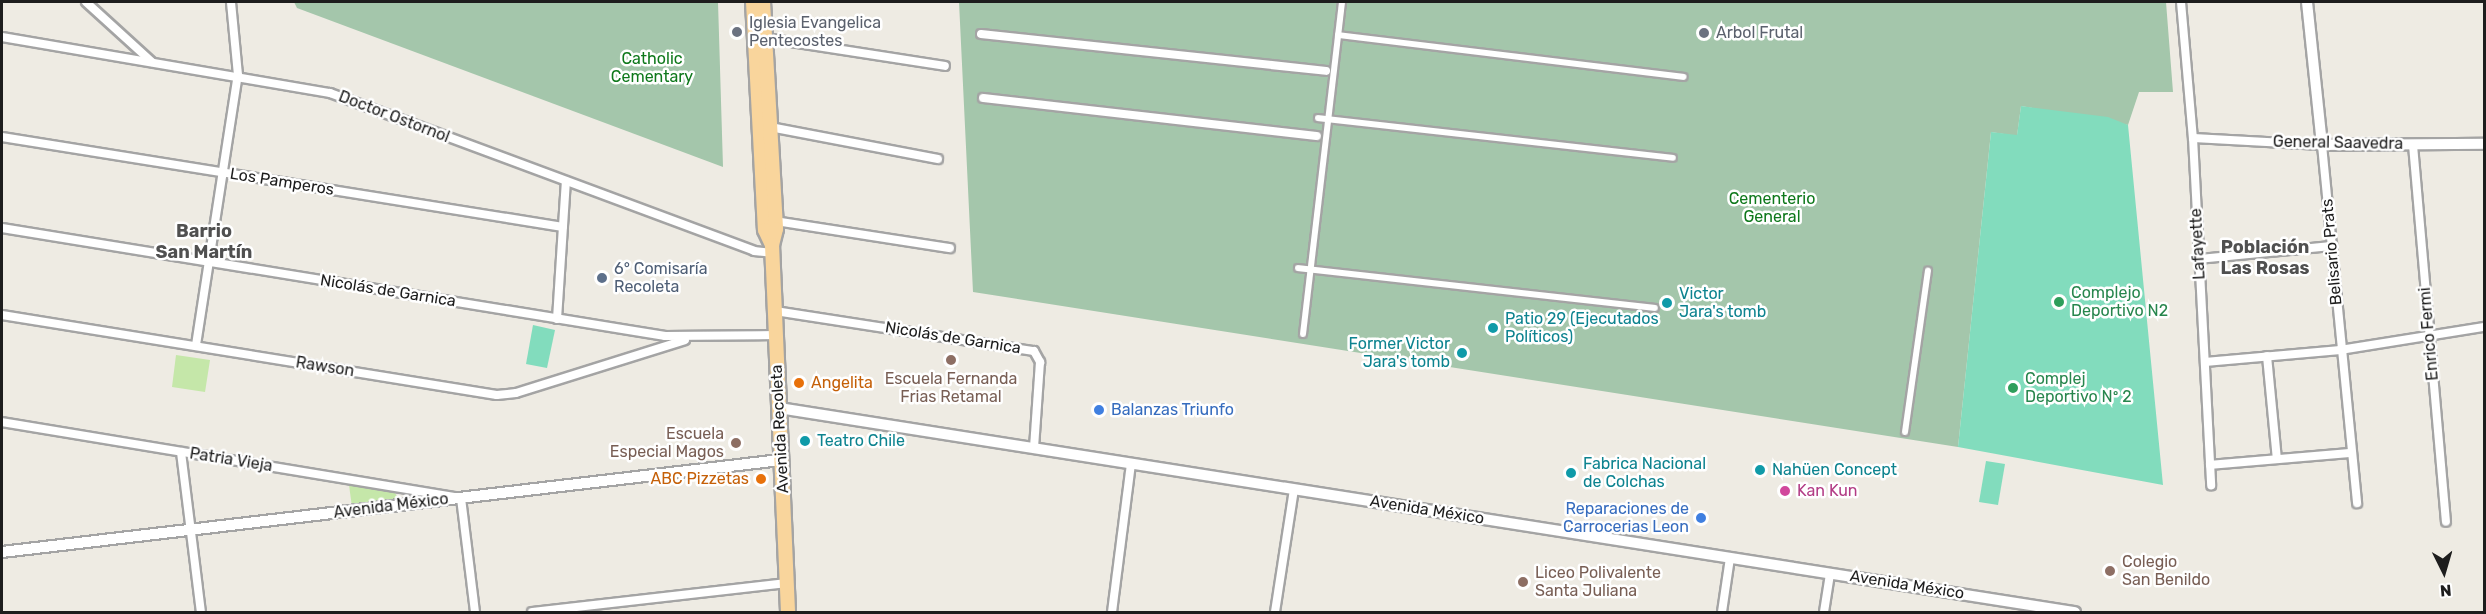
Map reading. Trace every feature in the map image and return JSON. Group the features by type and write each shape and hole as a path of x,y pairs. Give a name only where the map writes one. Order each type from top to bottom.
{"main road":[{"name":"Avenida Recoleta","path":"753,2 765,230 772,249"},
{"name":"Avenida Recoleta","path":"763,2 775,220 772,249 788,612"}],"street":[{"path":"86,2 152,62"},
{"path":"196,345 238,75 231,2"},
{"path":"1303,334 1342,2"},
{"name":"Lafayette","path":"2181,2 2193,138 2211,486"},
{"name":"Belisario Prats","path":"2307,2 2357,503"},
{"path":"981,34 1326,71"},
{"path":"1338,35 1683,77"},
{"name":"Doctor Ostornol","path":"2,37 238,75 330,93 754,251 772,249"},
{"path":"765,38 945,66"},
{"path":"983,98 1317,136"},
{"path":"1318,118 1673,158"},
{"path":"770,128 938,159"},
{"name":"Los Pamperos","path":"2,137 563,227"},
{"name":"General Saavedra","path":"2193,138 2322,145 2484,144"},
{"name":"Enrico Fermi","path":"2413,145 2446,522"},
{"path":"557,319 566,181"},
{"path":"775,220 950,248"},
{"name":"Nicolás de Garnica","path":"2,228 643,333 692,338 776,335"},
{"path":"2199,259 2332,246"},
{"path":"1298,268 1655,308"},
{"path":"1905,432 1928,271"},
{"name":"Nicolás de Garnica","path":"775,311 1034,351 1040,362 1034,448"},
{"name":"Rawson","path":"2,315 497,395 516,393 692,338"},
{"path":"2205,362 2340,350 2484,327"},
{"path":"643,333 644,353"},
{"path":"2267,356 2277,459"},
{"name":"Avenida México","path":"779,408 2076,612"},
{"name":"Patria Vieja","path":"2,422 461,498"},
{"path":"181,452 201,612"},
{"path":"2210,465 2351,453"},
{"name":"Avenida México","path":"2,552 781,460"},
{"path":"1112,612 1131,464"},
{"path":"1275,612 1294,489"},
{"path":"461,498 476,612"},
{"path":"1722,612 1730,558"},
{"path":"1824,612 1830,573"},
{"path":"532,612 787,583"}],"green space":[{"name":"Catholic Cementary","path":"294,2 718,2 723,167 297,8"},
{"name":"Cementerio General","path":"959,2 2166,2 2173,92 2139,92 2128,125 2021,106 2017,136 1991,132 1958,447 973,292"},
{"name":"Complejo Deportivo N2","path":"2021,106 2108,117 2128,125 2163,485 1958,447 1991,132 2017,135"},
{"path":"533,325 555,330 547,368 526,364"},
{"path":"176,355 210,360 205,392 172,387"},
{"path":"1986,461 2005,464 1998,505 1979,502"},
{"path":"349,485 393,491 399,498 352,507"}],"place":[{"name":"Iglesia Evangelica Pentecostes","path":"737,32"},
{"name":"Arbol Frutal","path":"1704,33"},
{"name":"6° Comisaría Recoleta","path":"602,278"},
{"name":"Complejo Deportivo N2","path":"2059,302"},
{"name":"Victor Jara's tomb","path":"1667,303"},
{"name":"Patio 29 (Ejecutados Políticos)","path":"1493,328"},
{"name":"Former Victor Jara's tomb","path":"1462,353"},
{"name":"Escuela Fernanda Frias Retamal","path":"951,360"},
{"name":"Angelita","path":"799,383"},
{"name":"Complej Deportivo Nº 2","path":"2013,388"},
{"name":"Balanzas Triunfo","path":"1099,410"},
{"name":"Teatro Chile","path":"805,441"},
{"name":"Escuela Especial Magos","path":"736,443"},
{"name":"Nahüen Concept","path":"1760,470"},
{"name":"Fabrica Nacional de Colchas","path":"1571,473"},
{"name":"ABC Pizzetas","path":"761,479"},
{"name":"Kan Kun","path":"1785,491"},
{"name":"Reparaciones de Carrocerias Leon","path":"1701,518"},
{"name":"Colegio San Benildo","path":"2110,571"},
{"name":"Liceo Polivalente Santa Juliana","path":"1523,582"}],"district":[{"name":"Barrio San Martín","path":"204,242"},
{"name":"Población Las Rosas","path":"2265,258"}]}
